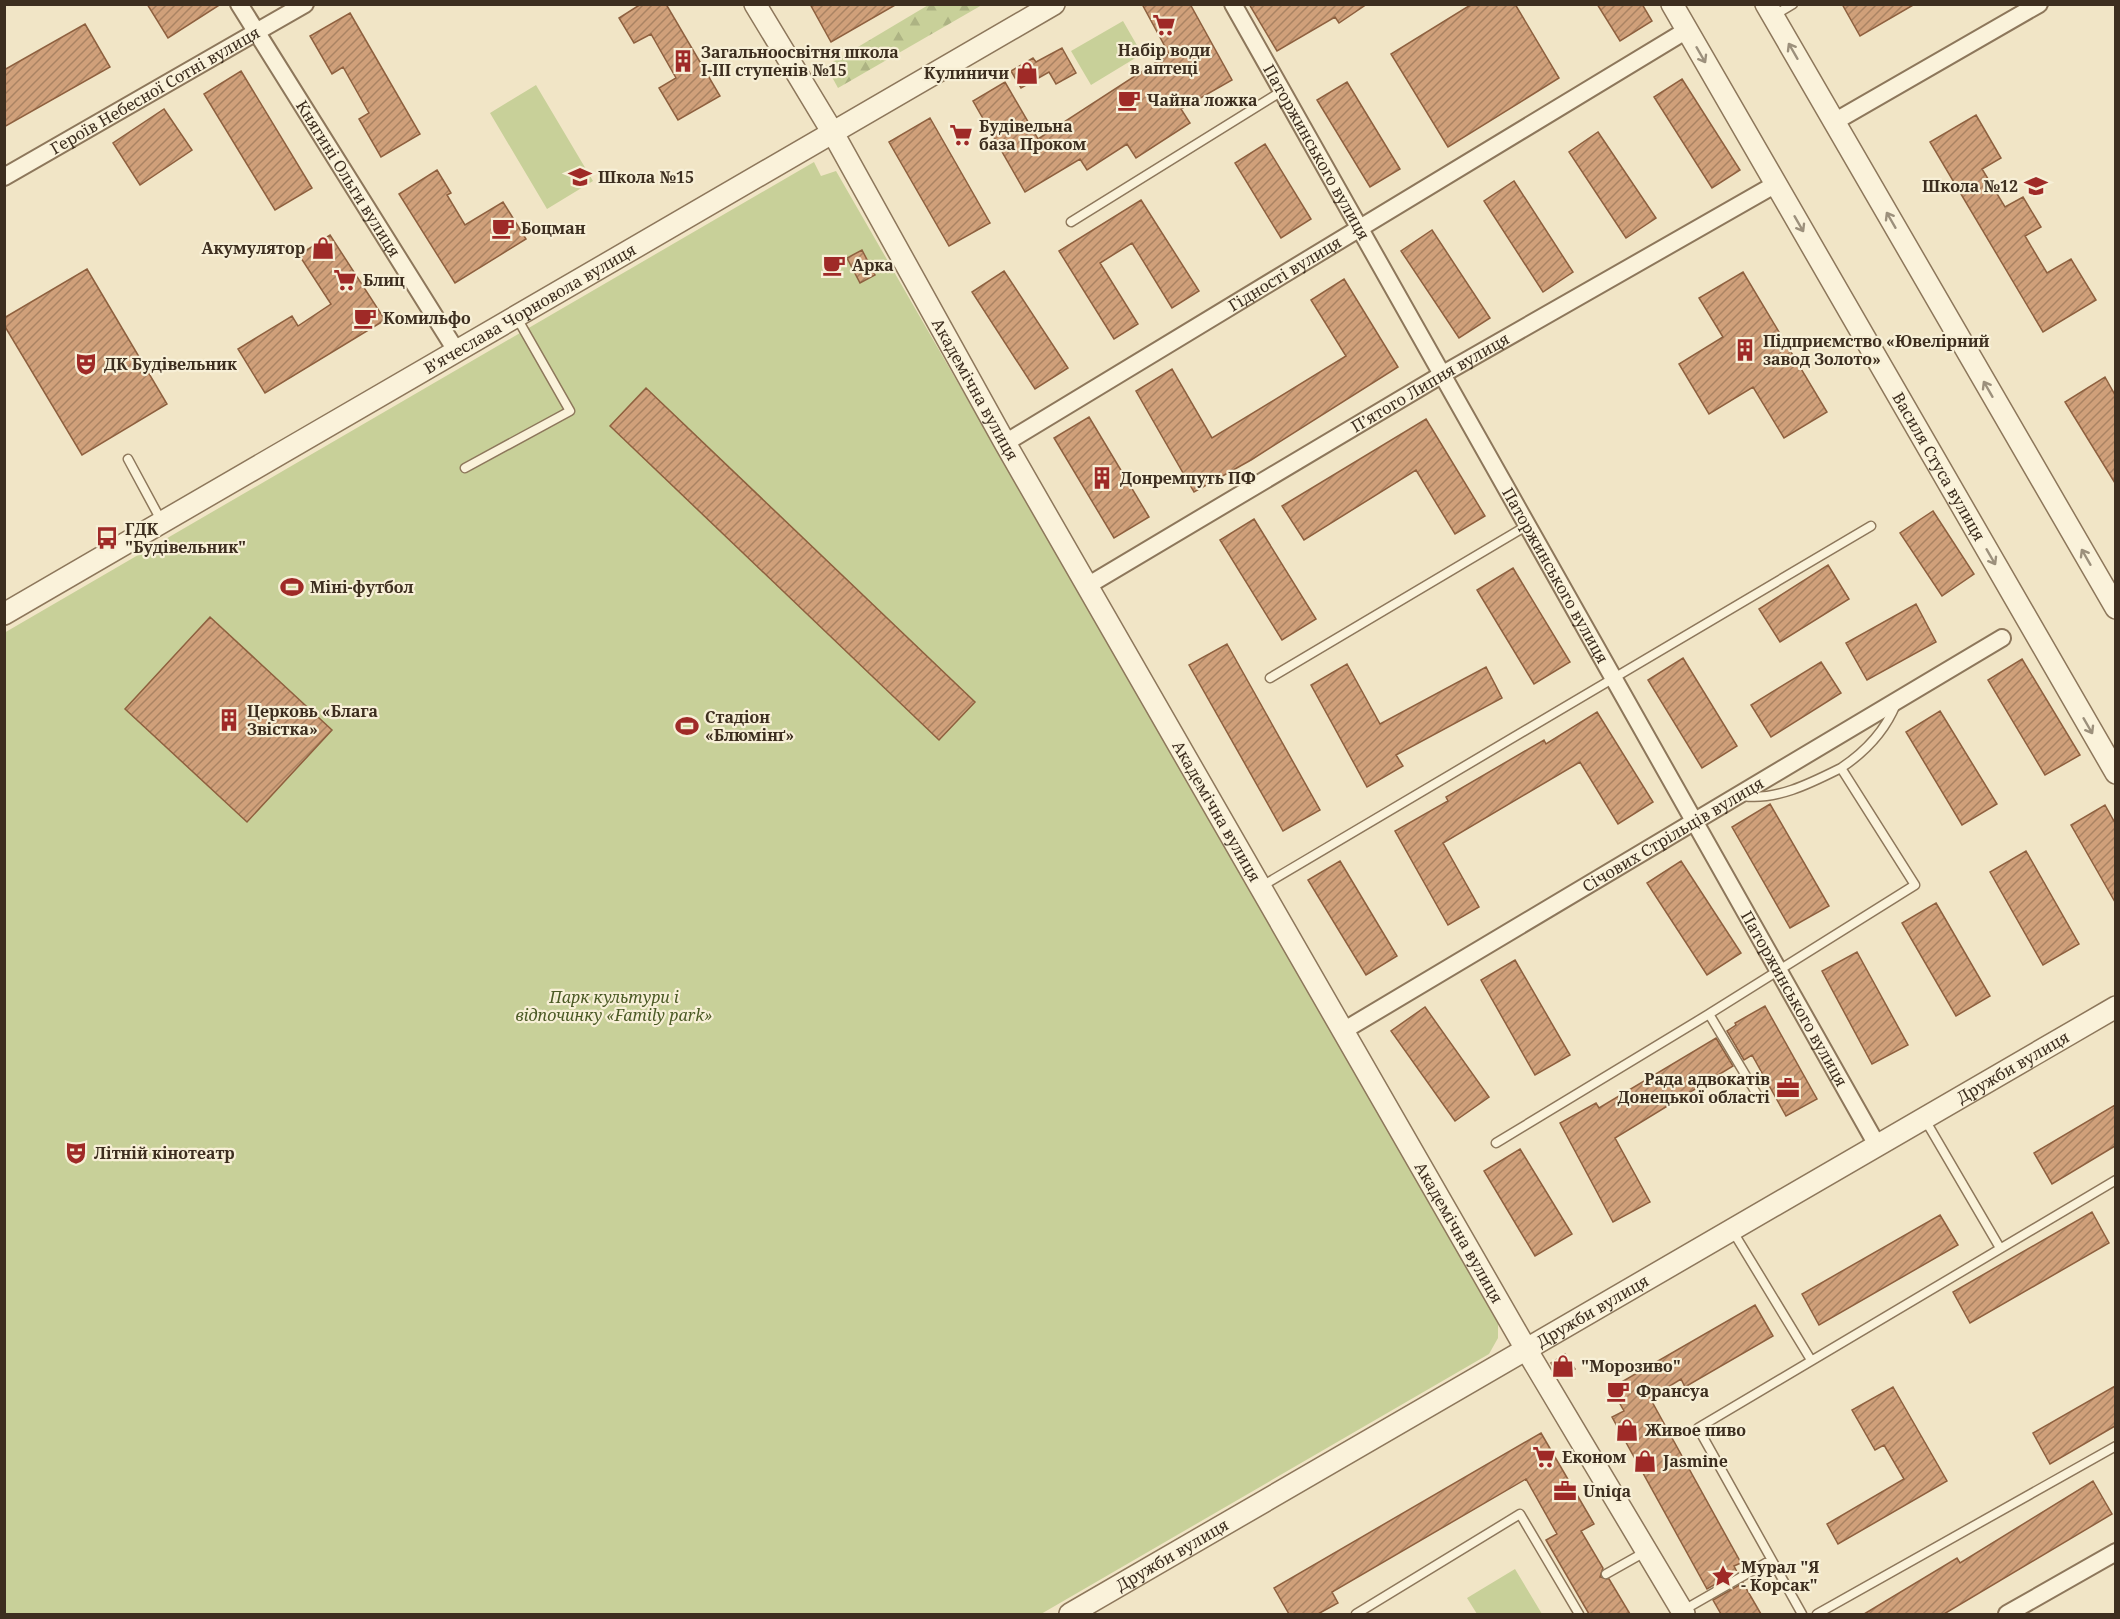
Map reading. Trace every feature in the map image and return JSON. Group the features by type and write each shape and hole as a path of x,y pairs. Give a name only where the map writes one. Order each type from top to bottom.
{"street":[{"name":"Княгині Ольги вулиця","path":"239,4 457,352"},
{"name":"Героїв Небесної Сотні вулиця","path":"4,177 305,4"},
{"name":"Академічна вулиця","path":"754,4 833,133 1005,443 1526,1349 1683,1613"},
{"name":"В'ячеслава Чорновола вулиця","path":"4,614 1054,4"},
{"name":"Паторжинського вулиця","path":"1233,4 1877,1145"},
{"name":"Василя Стуса вулиця","path":"1672,4 2115,773"},
{"path":"1834,122 2038,4"},
{"path":"1769,10 2115,608"},
{"name":"Гідності вулиця","path":"1005,443 1687,30"},
{"name":"П’ятого Липня вулиця","path":"1087,586 1443,374 1776,184"},
{"name":"Січових Стрільців вулиця","path":"1343,1031 1693,820 2002,638"},
{"name":"Дружби вулиця","path":"1070,1614 2115,1006"},
{"path":"2007,1614 2115,1552"}],"lane":[{"path":"1769,10 1793,4"},
{"path":"1071,222 1282,91"},
{"path":"465,468 570,411 516,317"},
{"path":"128,459 163,522"},
{"path":"1269,678 1528,525"},
{"path":"1260,887 1871,526"},
{"path":"1736,795 1760,798 1813,782 1841,768 1857,757 1885,727 1898,700"},
{"path":"1496,1143 1779,971 1915,885 1841,768"},
{"path":"1709,1014 1758,1096"},
{"path":"1924,1118 2000,1248"},
{"path":"1802,1614 1698,1428 2115,1180"},
{"path":"1732,1230 1811,1360"},
{"path":"1817,1614 2115,1446"},
{"path":"1356,1614 1520,1514 1579,1614"},
{"path":"1606,1574 1646,1551"},
{"path":"1683,1613 1771,1560"}],"green space":[{"path":"930,4 982,5 838,88 826,66"},
{"path":"1123,21 1142,54 1091,85 1071,51"},
{"path":"536,85 593,181 547,209 490,113"},
{"name":"Парк культури і відпочинку «Family park»","path":"814,162 821,176 836,171 1498,1321 1498,1338 1489,1354 1041,1614 5,1614 4,633"},
{"path":"1515,1569 1542,1614 1477,1614 1467,1598"}],"building":[{"path":"147,4 221,4 168,38"},
{"name":"Загальноосвітня школа І-ІІІ ступенів №15","path":"641,4 666,4 720,96 678,120 659,88 676,78 651,34 634,43 619,18"},
{"path":"810,4 897,4 831,42"},
{"path":"1142,4 1190,4 1232,80 1181,109 1190,123 1136,158 1127,144 1087,170 1080,159 1025,192 973,101 1005,82 1038,139 1169,54"},
{"path":"1249,4 1367,4 1339,23 1335,17 1277,51"},
{"path":"1472,4 1515,4 1559,78 1448,147 1391,54"},
{"path":"1597,4 1642,4 1652,21 1620,41"},
{"path":"1842,4 1915,4 1860,36"},
{"path":"350,13 420,134 381,157 359,119 369,113 343,67 332,74 310,36"},
{"path":"85,24 110,67 4,127 4,70"},
{"path":"1062,48 1076,73 1056,84 1049,72 1021,88 1011,71 1033,58 1036,62"},
{"path":"241,71 312,188 275,210 204,94"},
{"path":"1682,79 1740,170 1712,188 1654,97"},
{"path":"1347,82 1400,169 1370,187 1317,100"},
{"path":"164,109 192,150 140,185 113,143"},
{"path":"1976,115 2001,158 1982,169 2005,207 2023,197 2041,227 2025,236 2047,273 2071,259 2096,300 2043,332 1930,142"},
{"path":"930,118 990,223 949,246 889,142"},
{"path":"1598,132 1656,218 1626,238 1569,152"},
{"path":"1265,144 1311,219 1281,238 1235,163"},
{"path":"437,170 451,193 447,195 465,225 503,202 526,239 455,283 399,194"},
{"path":"1514,181 1573,272 1543,292 1484,201"},
{"path":"1141,200 1199,291 1172,308 1132,243 1100,263 1138,324 1114,339 1059,251"},
{"path":"1432,230 1490,318 1459,338 1401,251"},
{"path":"330,235 385,320 265,393 238,349 292,316 298,326 331,304 299,255"},
{"path":"862,250 875,275 860,283 847,258"},
{"name":"ДК Будівельник","path":"87,269 167,404 82,455 4,325 4,318"},
{"path":"1004,271 1068,368 1035,389 972,292"},
{"name":"Підприємство «Ювелірний завод Золото»","path":"1743,272 1827,412 1784,438 1753,387 1709,414 1679,364 1723,337 1699,298"},
{"path":"1344,279 1398,367 1251,460 1194,492 1136,391 1172,369 1212,438 1346,356 1311,300"},
{"path":"2105,377 2115,395 2115,483 2065,402"},
{"path":"646,388 975,702 939,740 610,426"},
{"name":"Донремпуть ПФ","path":"1089,417 1149,517 1114,538 1054,438"},
{"path":"1426,419 1485,516 1455,534 1416,470 1304,540 1282,506"},
{"path":"1933,511 1974,574 1942,596 1900,533"},
{"path":"1254,519 1316,619 1282,640 1220,540"},
{"path":"1828,565 1849,599 1780,642 1759,609"},
{"path":"1513,568 1570,662 1534,684 1477,590"},
{"path":"1916,604 1936,642 1867,680 1846,643"},
{"name":"Церковь «Блага Звістка»","path":"210,617 332,730 247,822 125,709"},
{"path":"1227,644 1320,810 1283,831 1189,665"},
{"path":"1683,658 1737,746 1702,768 1648,680"},
{"path":"2022,659 2080,755 2045,775 1988,680"},
{"path":"1821,662 1841,693 1771,737 1751,705"},
{"path":"1347,664 1380,724 1486,667 1502,698 1396,755 1403,766 1367,787 1311,685"},
{"path":"1940,711 1997,804 1962,825 1906,732"},
{"path":"1597,712 1653,802 1618,824 1580,762 1443,843 1479,907 1448,925 1395,831 1448,801 1446,797 1544,740 1546,744"},
{"path":"1770,804 1829,906 1790,928 1732,827"},
{"path":"2105,805 2115,823 2115,902 2071,825"},
{"path":"2026,851 2079,944 2043,965 1990,872"},
{"path":"1340,861 1397,956 1366,975 1308,880"},
{"path":"1681,861 1741,953 1707,975 1647,883"},
{"path":"1936,903 1990,996 1956,1016 1902,923"},
{"path":"1857,952 1908,1045 1872,1064 1822,971"},
{"path":"1515,960 1570,1055 1535,1075 1481,980"},
{"path":"1765,1006 1817,1099 1786,1116 1752,1055 1744,1060 1727,1031 1736,1025 1735,1023"},
{"path":"1425,1007 1489,1097 1455,1121 1391,1031"},
{"path":"1716,1038 1733,1066 1615,1138 1650,1202 1613,1222 1560,1123 1596,1103 1599,1108"},
{"path":"2115,1105 2115,1146 2052,1184 2034,1153"},
{"path":"1520,1149 1572,1234 1535,1256 1484,1171"},
{"path":"2092,1212 2109,1243 1970,1323 1953,1292"},
{"path":"1940,1215 1958,1245 1819,1325 1802,1294"},
{"path":"1755,1305 1773,1336 1685,1387 1681,1379 1650,1398 1741,1563 1734,1566 1737,1572 1707,1589 1612,1417 1624,1411 1611,1388"},
{"name":"\"Морозиво\"","path":"1565,1354 1575,1369 1560,1378 1551,1363"},
{"path":"2115,1386 2115,1426 2050,1464 2033,1433"},
{"path":"1893,1387 1947,1481 1838,1544 1827,1524 1904,1479 1884,1445 1875,1450 1852,1410"},
{"path":"1541,1433 1594,1524 1581,1531 1603,1568 1600,1577 1609,1579 1630,1614 1589,1614 1546,1540 1557,1534 1526,1479 1332,1592 1338,1603 1318,1614 1289,1614 1274,1588"},
{"path":"2093,1481 2112,1514 1944,1614 1864,1614 1957,1558 1960,1563"},
{"path":"1743,1583 1761,1614 1721,1614 1713,1600"}],"place":[{"name":"Набір води в аптеці","path":"1164,25"},
{"name":"Загальноосвітня школа І-ІІІ ступенів №15","path":"683,61"},
{"name":"Кулиничи","path":"1027,73"},
{"name":"Чайна ложка","path":"1129,100"},
{"name":"Будівельна база Проком","path":"961,135"},
{"name":"Школа №15","path":"580,177"},
{"name":"Школа №12","path":"2036,186"},
{"name":"Боцман","path":"503,228"},
{"name":"Акумулятор","path":"323,248"},
{"name":"Арка","path":"834,265"},
{"name":"Блиц","path":"345,280"},
{"name":"Комильфо","path":"365,318"},
{"name":"Підприємство «Ювелірний завод Золото»","path":"1745,350"},
{"name":"ДК Будівельник","path":"86,364"},
{"name":"Донремпуть ПФ","path":"1102,478"},
{"name":"ГДК \"Будівельник\"","path":"107,538"},
{"name":"Міні-футбол","path":"292,587"},
{"name":"Церковь «Блага Звістка»","path":"229,720"},
{"name":"Стадіон «Блюмінґ»","path":"687,726"},
{"name":"Рада адвокатів Донецької області","path":"1788,1088"},
{"name":"Літній кінотеатр","path":"76,1153"},
{"name":"\"Морозиво\"","path":"1563,1366"},
{"name":"Франсуа","path":"1618,1391"},
{"name":"Живое пиво","path":"1627,1430"},
{"name":"Економ","path":"1544,1457"},
{"name":"Jasmine","path":"1645,1461"},
{"name":"Uniqa","path":"1565,1491"},
{"name":"Мурал \"Я - Корсак\"","path":"1723,1576"}]}
